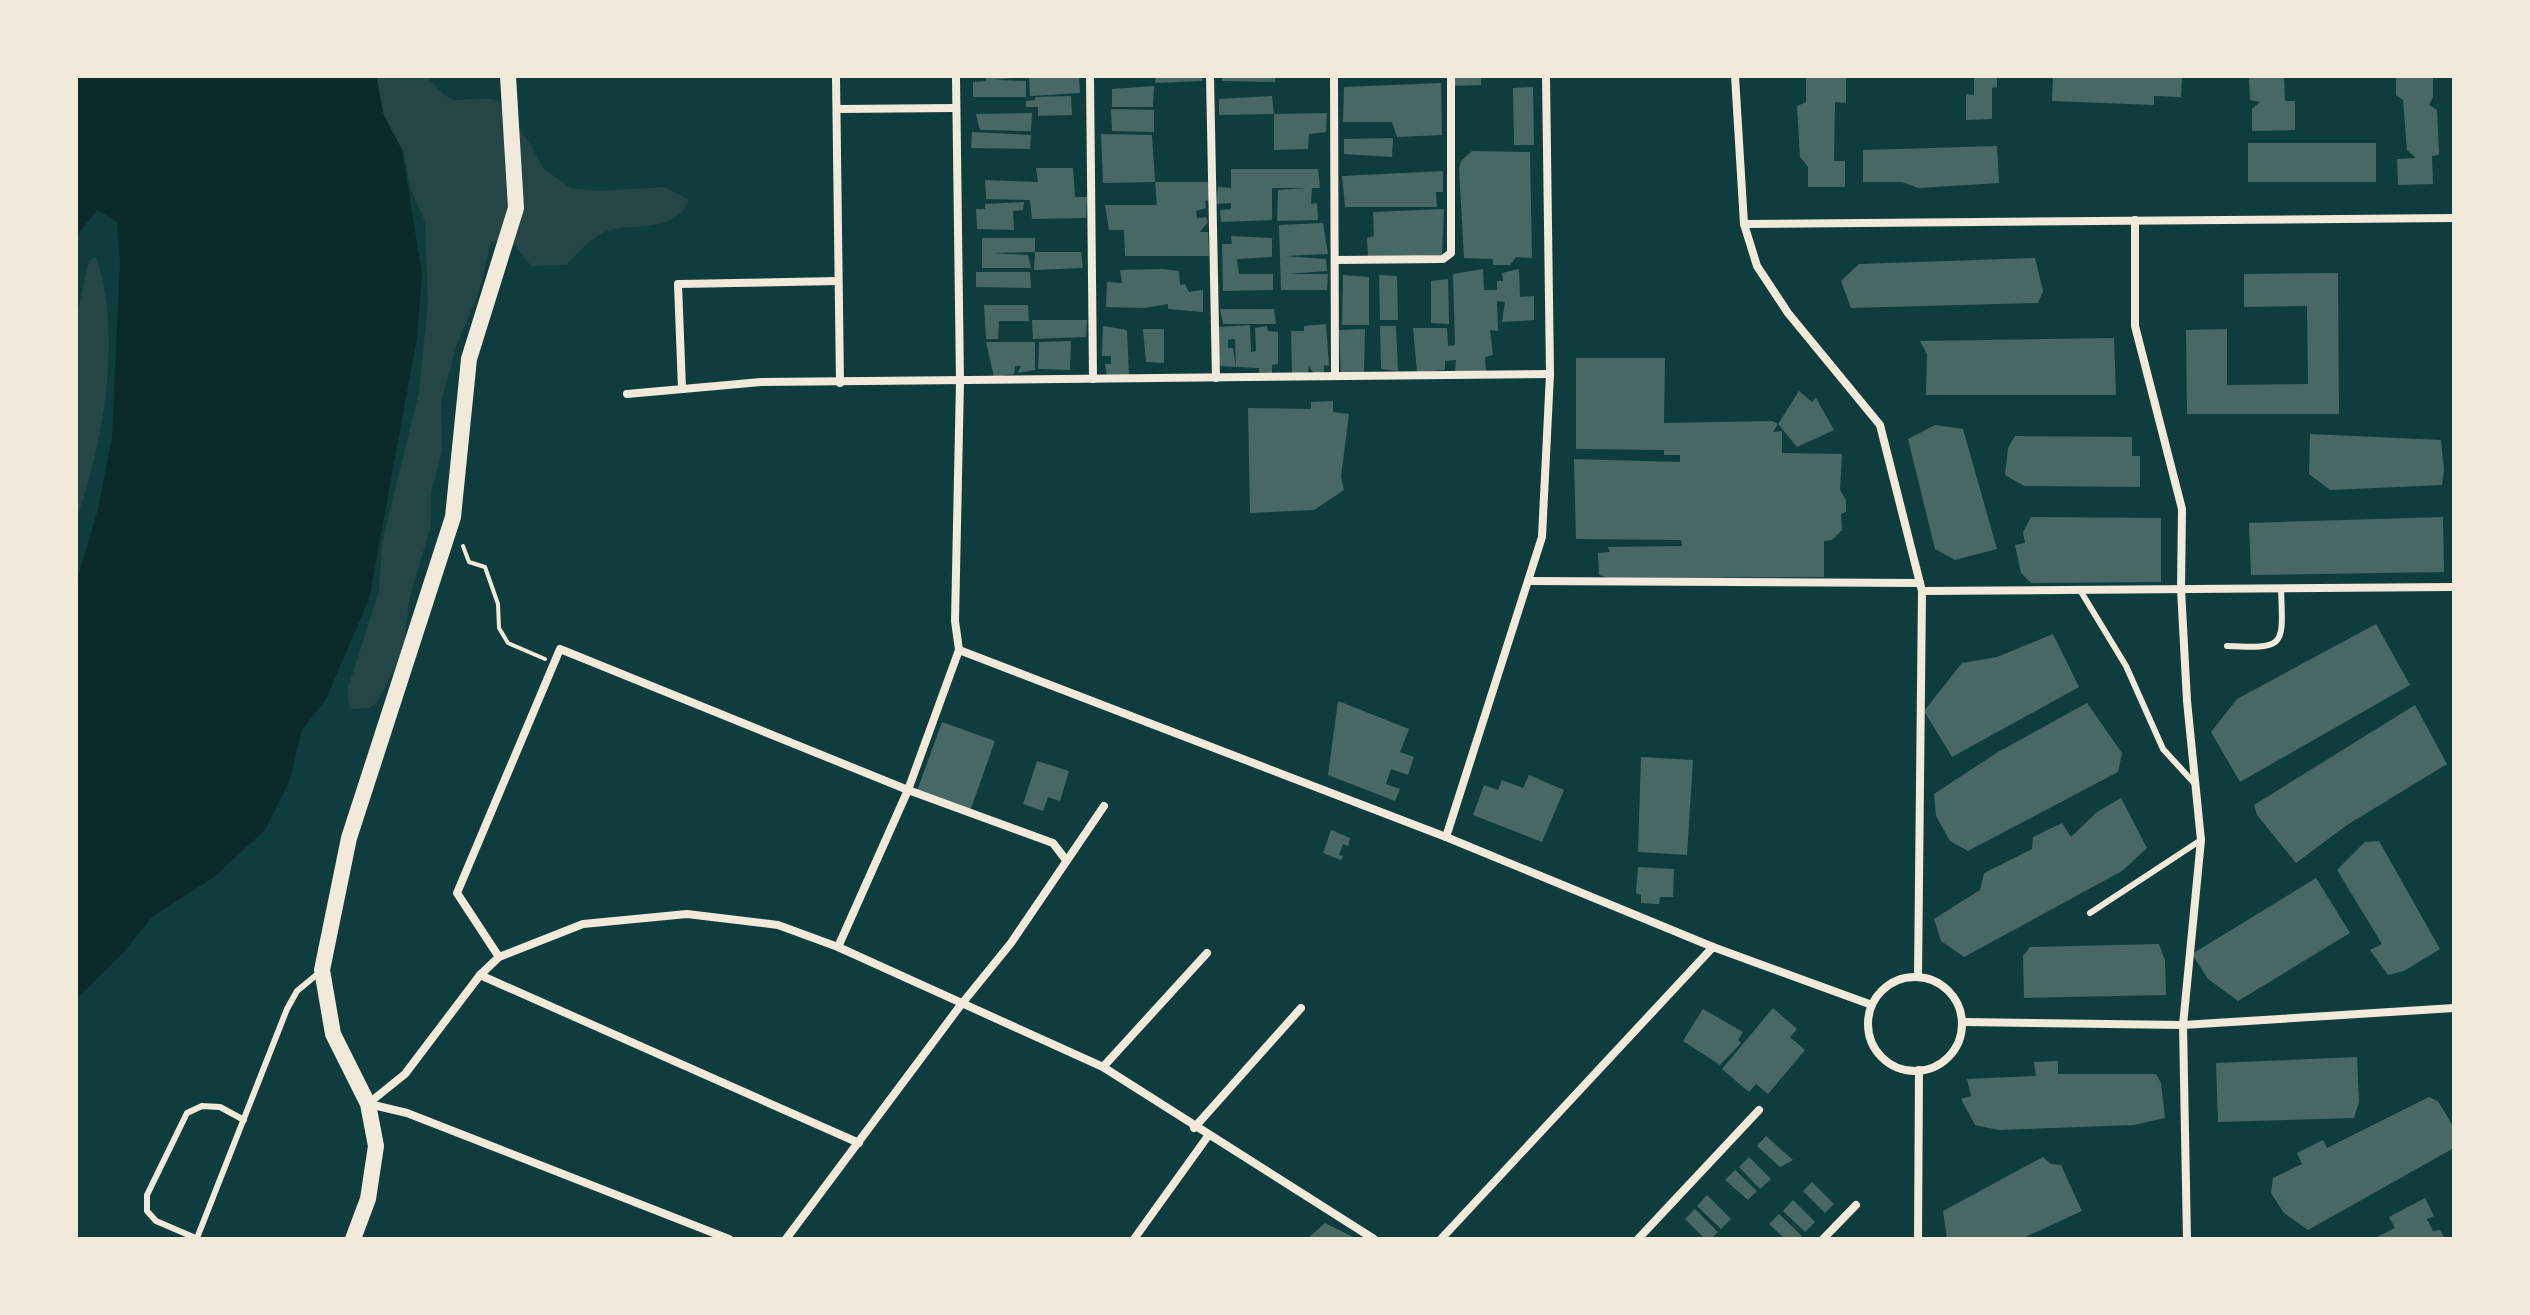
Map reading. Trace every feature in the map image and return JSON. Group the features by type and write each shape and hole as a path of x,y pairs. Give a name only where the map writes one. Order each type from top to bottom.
{"main road":[{"path":"353,1239 368,1199 376,1146 368,1104 333,1034 322,970 349,838 453,517 469,359 516,208 508,76"}],"street":[{"path":"836,76 840,383"},
{"path":"838,947 908,790 959,650 955,621 960,381 956,76"},
{"path":"1090,76 1093,379"},
{"path":"1210,76 1216,378"},
{"path":"1334,76 1335,376"},
{"path":"1336,260 1443,259 1451,253 1451,76"},
{"path":"1446,837 1542,537 1550,374 1546,76"},
{"path":"1735,76 1744,224 1757,266 1788,313 1880,425 1921,587 1918,977"},
{"path":"837,109 956,108"},
{"path":"1744,224 2454,218"},
{"path":"2135,220 2135,326 2182,509 2181,589 2201,840 2183,1025 2187,1239"},
{"path":"682,389 678,284 838,281"},
{"path":"627,394 761,382 1550,374"},
{"path":"1529,581 2080,590 2454,587"},
{"path":"499,957 457,893 560,649 908,790 1053,843 1066,860"},
{"path":"959,650 1446,837 1713,947 1872,1005"},
{"path":"786,1239 960,1006 1011,943 1104,806"},
{"path":"368,1104 405,1074 480,975 499,957 583,924 687,914 778,925 838,947 960,1006 1103,1067 1194,1128 1374,1239"},
{"path":"1441,1239 1713,947"},
{"path":"1103,1067 1207,953"},
{"path":"480,975 859,1143"},
{"path":"1918,977 1944,986 1954,996 1963,1022 1961,1036 1945,1060 1919,1070 1888,1062 1877,1051 1870,1036 1872,1005 1891,984 1918,977"},
{"path":"1194,1128 1301,1008"},
{"path":"1963,1022 2183,1025 2454,1008"},
{"path":"1918,1239 1919,1070"},
{"path":"368,1104 407,1113 729,1239"},
{"path":"1638,1239 1759,1110"},
{"path":"1134,1239 1208,1136"},
{"path":"1823,1239 1856,1205"}],"lane":[{"path":"2227,646 2265,648 2275,644 2282,633 2281,588"},
{"path":"2080,590 2126,666 2163,749 2195,784"},
{"path":"2090,913 2201,840"},
{"path":"244,1120 220,1107 202,1106 187,1113 147,1195 147,1211 156,1221 197,1239 244,1120 287,1009 297,991 322,970"}],"path":[{"path":"453,517 469,562 485,567 498,604 499,628 508,643 555,662"}],"shaded area":[{"path":"76,76 376,76 384,116 402,150 422,274 417,338 369,599 326,699 302,730 290,780 265,830 214,877 152,917 124,952 76,999 76,584 98,509 112,437 120,263 117,222 97,210 78,234 76,283"},
{"path":"377,76 427,76 452,99 497,100 531,145 543,168 571,188 598,191 665,187 689,200 675,218 665,222 611,230 599,235 567,265 531,266 510,239 491,242 478,295 458,341 441,402 442,452 431,492 431,525 409,600 404,651 377,702 369,708 350,709 347,691 379,591 382,543 419,392 428,303 425,221 410,188 404,153 383,113"},
{"path":"96,257 104,288 109,354 101,424 76,520 76,318 89,261"}],"building":[{"path":"986,76 1028,76 996,80 1026,81 1026,97 973,97 973,82 986,81"},
{"path":"1029,76 1079,76 1080,93 1030,96"},
{"path":"1156,76 1202,76 1202,81 1155,83"},
{"path":"1222,76 1275,76 1275,82 1222,81"},
{"path":"1451,76 1481,76 1481,85 1452,86"},
{"path":"1974,76 1997,76 1997,87 1992,88 1992,119 1966,120 1966,94 1974,95"},
{"path":"2053,76 2182,76 2181,97 2154,96 2154,105 2052,101"},
{"path":"2249,76 2284,76 2285,101 2295,101 2295,130 2252,131 2252,109 2260,102 2250,100"},
{"path":"2396,76 2433,76 2433,97 2429,105 2437,110 2439,155 2432,156 2433,184 2398,185 2397,159 2416,158 2407,150 2403,100 2396,95"},
{"path":"1806,77 1846,77 1846,103 1835,102 1834,161 1845,161 1845,187 1808,187 1808,167 1800,157 1797,106 1806,102"},
{"path":"1441,83 1442,135 1397,137 1392,122 1343,122 1344,87"},
{"path":"1154,86 1153,107 1112,107 1112,89"},
{"path":"1533,87 1534,145 1514,145 1513,88"},
{"path":"1071,96 1072,115 1038,116 1038,107 1026,107 1026,101 1035,100 1035,97"},
{"path":"1272,96 1274,114 1219,115 1219,99"},
{"path":"1111,109 1154,110 1154,132 1112,131"},
{"path":"1032,113 1031,131 980,130 976,114"},
{"path":"1327,113 1326,132 1309,134 1308,149 1274,150 1274,114"},
{"path":"972,132 1031,135 1030,149 971,148"},
{"path":"1101,134 1152,135 1155,182 1103,183"},
{"path":"1393,138 1392,157 1344,154 1344,139"},
{"path":"2248,143 2376,143 2376,182 2248,182"},
{"path":"1997,146 1999,183 1918,188 1902,182 1863,182 1863,150"},
{"path":"1472,151 1530,152 1532,258 1516,257 1510,265 1493,265 1493,259 1464,258 1459,168 1461,161"},
{"path":"1036,168 1073,168 1075,197 1087,197 1086,218 1032,219 1030,200 986,199 985,180 1038,182"},
{"path":"1231,169 1318,169 1320,188 1312,188 1311,204 1317,203 1318,220 1277,221 1278,190 1306,188 1272,188 1272,220 1221,222 1220,210 1231,209 1231,203 1216,204 1218,187 1231,188"},
{"path":"1443,171 1443,192 1436,192 1437,207 1345,207 1342,176"},
{"path":"1155,182 1210,182 1210,200 1205,201 1206,208 1196,211 1197,218 1206,217 1208,222 1200,232 1208,232 1209,256 1125,256 1124,230 1109,230 1105,205 1157,205"},
{"path":"1024,202 1023,210 1013,211 1014,230 977,229 976,209 985,209 985,204"},
{"path":"1444,209 1442,255 1368,256 1367,238 1374,236 1373,212"},
{"path":"1323,223 1328,254 1284,256 1326,259 1327,271 1288,274 1328,274 1327,290 1281,290 1279,225"},
{"path":"1231,236 1272,238 1272,257 1237,259 1239,274 1273,274 1273,290 1223,291 1222,244 1232,244"},
{"path":"982,238 1035,238 1035,252 991,253 1028,255 1031,268 982,268"},
{"path":"1035,252 1081,252 1083,268 1034,270"},
{"path":"2035,258 2043,291 2038,303 1851,308 1841,281 1859,264"},
{"path":"1483,269 1484,290 1497,290 1497,281 1503,281 1502,273 1519,269 1520,297 1534,296 1534,320 1502,322 1505,302 1497,301 1498,331 1490,330 1493,355 1485,357 1486,373 1455,372 1456,360 1445,361 1445,370 1417,372 1413,328 1447,328 1448,346 1455,345 1453,274"},
{"path":"1120,270 1179,271 1180,285 1185,284 1189,292 1203,290 1203,312 1168,309 1168,304 1144,308 1106,307 1107,282 1122,283"},
{"path":"976,272 1030,272 1031,288 976,287"},
{"path":"2338,273 2339,414 2187,414 2186,330 2227,329 2227,385 2308,384 2307,306 2244,307 2244,274"},
{"path":"1343,275 1369,277 1369,325 1342,325"},
{"path":"1379,275 1397,276 1398,320 1380,320"},
{"path":"1448,279 1449,324 1431,323 1431,281"},
{"path":"984,305 1028,305 1029,321 999,321 998,339 986,339"},
{"path":"1220,309 1274,309 1276,324 1223,324"},
{"path":"1032,320 1087,320 1086,337 1033,339"},
{"path":"1326,324 1329,366 1324,365 1324,375 1314,374 1309,366 1308,373 1292,374 1291,331 1304,331 1304,326"},
{"path":"1250,325 1251,352 1256,351 1255,328 1267,326 1268,331 1278,332 1278,364 1272,365 1272,376 1259,376 1259,368 1236,367 1218,366 1218,327","holes":["1235,339 1236,367 1233,348 1228,348 1228,340"]},
{"path":"1103,326 1127,330 1129,377 1107,377 1105,364 1111,364 1111,356 1102,356"},
{"path":"1380,326 1396,326 1398,371 1381,369"},
{"path":"1143,329 1164,329 1164,363 1146,362"},
{"path":"1365,329 1364,373 1341,375 1339,330"},
{"path":"2114,338 2116,395 1926,395 1927,354 1920,341"},
{"path":"1071,341 1070,370 1038,369 1039,342"},
{"path":"986,342 1035,342 1035,370 1018,373 1021,366 1015,366 1014,374 994,377"},
{"path":"1576,358 1665,358 1664,423 1772,421 1778,424 1773,432 1782,431 1782,453 1842,454 1840,490 1846,500 1846,512 1841,514 1842,530 1832,540 1824,541 1824,577 1609,578 1599,575 1598,553 1610,552 1608,547 1682,546 1681,540 1576,539 1574,459 1680,462 1680,455 1664,455 1664,450 1576,449"},
{"path":"1799,391 1812,402 1816,398 1834,430 1797,447 1778,424"},
{"path":"1333,401 1333,412 1349,414 1341,477 1344,490 1314,510 1250,513 1248,408 1311,409 1311,402"},
{"path":"1935,425 1963,429 1997,549 1955,560 1935,549 1908,439"},
{"path":"2310,434 2441,440 2442,485 2330,490 2309,474"},
{"path":"2015,436 2132,437 2132,456 2140,456 2140,487 2024,486 2005,475 2008,448"},
{"path":"2031,517 2161,518 2161,582 2031,583 2021,573 2015,545 2025,543 2023,532"},
{"path":"2443,517 2444,572 2251,575 2249,523"},
{"path":"2376,624 2410,685 2240,782 2211,732 2237,699"},
{"path":"2053,634 2079,687 1952,757 1924,711 1962,663 1997,657"},
{"path":"1338,701 1409,729 1400,752 1414,757 1408,775 1391,769 1386,784 1400,789 1395,801 1328,775"},
{"path":"2087,703 2122,753 2118,772 1968,851 1950,841 1936,816 1934,794 1998,752"},
{"path":"2415,705 2447,764 2347,825 2296,863 2257,815 2254,805"},
{"path":"942,722 995,741 970,811 917,791"},
{"path":"1641,757 1693,760 1687,855 1638,852"},
{"path":"1037,761 1069,771 1060,801 1048,797 1043,811 1023,804"},
{"path":"1529,775 1564,790 1542,842 1473,815 1484,785 1498,790 1502,780 1523,788"},
{"path":"2121,798 2147,848 2122,871 1964,957 1941,941 1934,919 1980,890 1984,873 2032,849 2033,837 2062,823 2071,837 2097,812"},
{"path":"1331,830 1350,838 1348,846 1343,844 1339,855 1343,856 1341,860 1323,853"},
{"path":"2379,841 2440,949 2404,971 2388,975 2370,950 2382,944 2337,870 2365,842"},
{"path":"1638,867 1674,869 1673,897 1660,897 1659,904 1641,903 1641,895 1636,893"},
{"path":"2316,878 2350,933 2238,1001 2208,979 2192,954"},
{"path":"2159,944 2165,960 2166,995 2024,998 2023,956 2030,947"},
{"path":"1773,1008 1797,1029 1790,1037 1805,1050 1768,1094 1756,1084 1749,1092 1722,1069"},
{"path":"1703,1009 1743,1032 1738,1040 1741,1043 1720,1065 1683,1041"},
{"path":"2357,1057 2359,1102 2354,1118 2218,1122 2216,1063"},
{"path":"2058,1061 2058,1074 2156,1074 2161,1083 2165,1118 2134,1125 1999,1130 1975,1125 1961,1099 1971,1096 1967,1079 2036,1076 2034,1062"},
{"path":"2429,1097 2438,1101 2454,1128 2454,1148 2308,1230 2284,1213 2271,1193 2273,1178 2302,1164 2297,1153 2323,1140 2327,1148"},
{"path":"1766,1136 1793,1160 1780,1167 1757,1146"},
{"path":"1749,1157 1771,1179 1760,1189 1739,1167"},
{"path":"2043,1157 2051,1164 2061,1165 2082,1211 2021,1239 1947,1239 1943,1211"},
{"path":"1735,1170 1757,1191 1748,1200 1725,1180"},
{"path":"1812,1182 1834,1204 1825,1213 1803,1191"},
{"path":"1707,1195 1731,1219 1721,1229 1697,1206"},
{"path":"2425,1198 2434,1216 2427,1219 2433,1231 2440,1230 2445,1239 2373,1239 2395,1228 2389,1217"},
{"path":"1793,1200 1815,1222 1805,1232 1783,1211"},
{"path":"1695,1209 1718,1232 1711,1239 1705,1239 1685,1219"},
{"path":"1779,1214 1802,1236 1785,1239 1769,1224"},
{"path":"1325,1223 1357,1239 1307,1239"}]}
